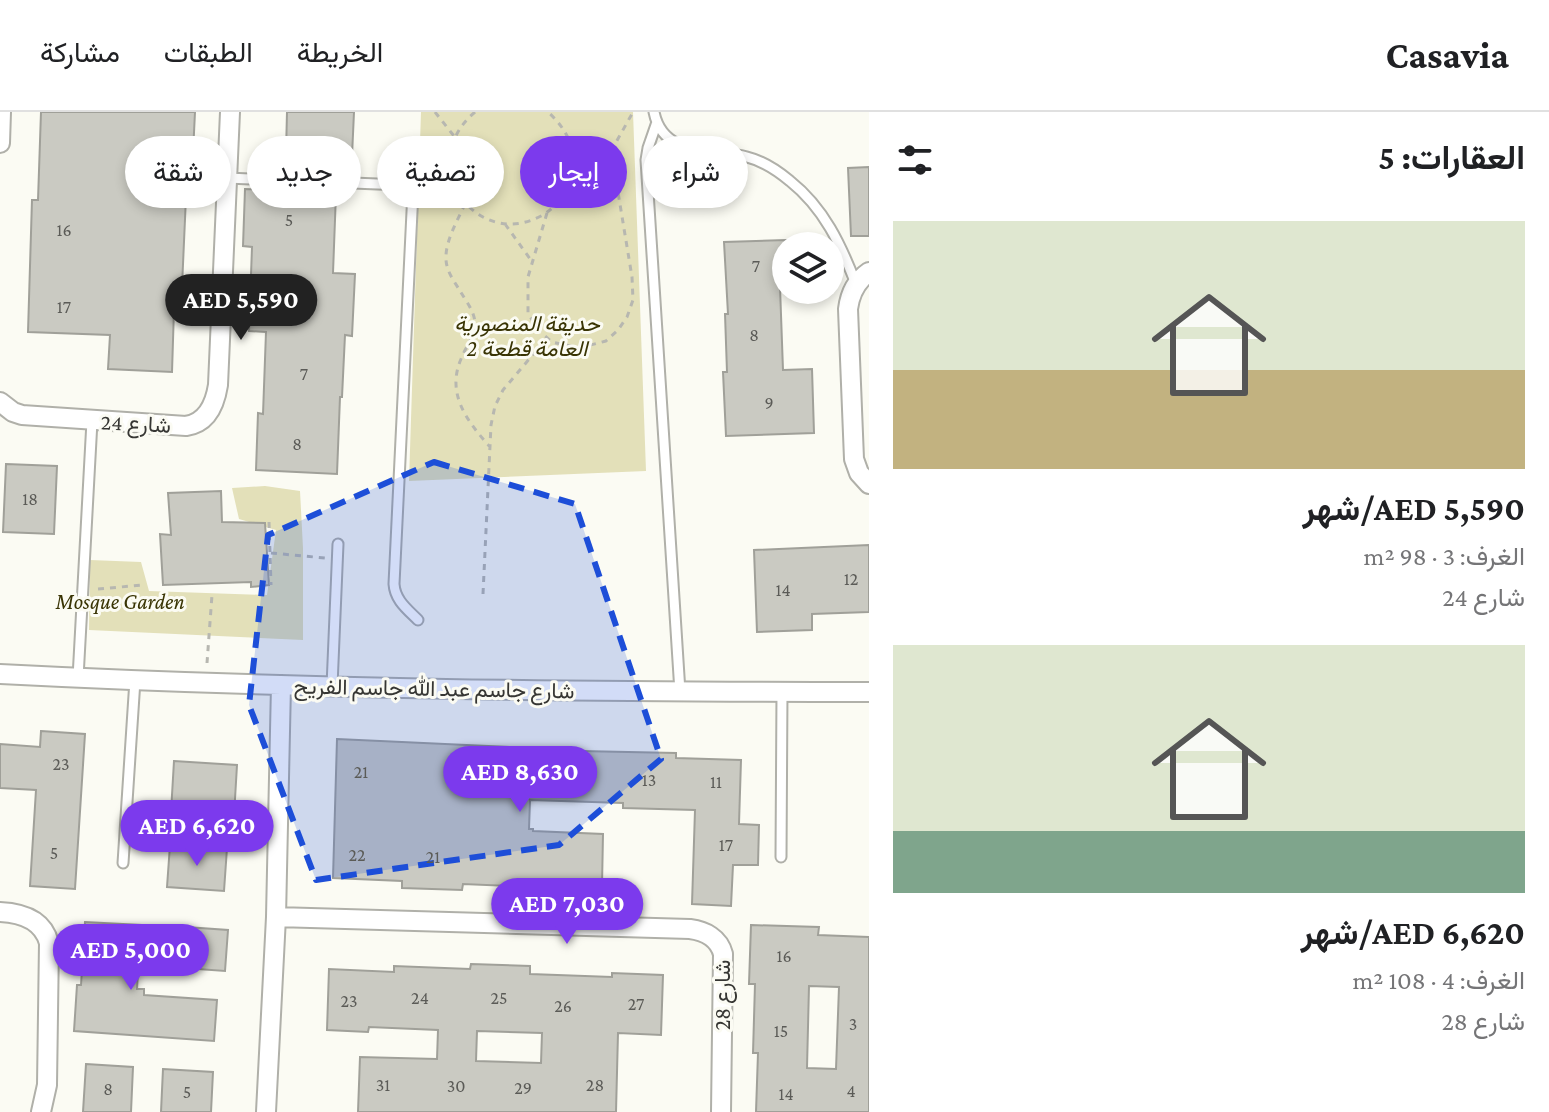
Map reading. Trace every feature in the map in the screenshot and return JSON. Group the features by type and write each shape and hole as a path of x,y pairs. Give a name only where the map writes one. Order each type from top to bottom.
{"street":[{"path":"0,143 1,112"},
{"name":"شارع 24","path":"229,136 230,112"},
{"name":"شارع 24","path":"0,402 22,415 92,421 192,426 206,416 214,403 218,385 226,208"},
{"path":"862,278 851,295 848,309 854,459 859,473 869,484"},
{"name":"شارع جاسم عبد الله جاسم الفريح","path":"0,674 281,685 869,692"},
{"path":"266,1112 276,917 281,685"},
{"path":"0,912 21,915 36,922 49,943 47,1085 41,1112"},
{"name":"شارع 28","path":"276,917 674,928 705,933 723,949 721,1112"}],"lane":[{"path":"656,117 666,135 683,147 752,158 789,180 822,214 862,278"},
{"path":"656,117 646,160 680,692"},
{"path":"231,178 402,185 413,191 394,590 398,600 418,620"},
{"path":"78,678 92,421"},
{"path":"332,686 338,544"},
{"path":"123,863 135,680"},
{"path":"781,857 782,692"}],"path":[{"path":"435,112 454,136 475,112"},
{"path":"548,112 560,123 567,136"},
{"path":"620,136 633,112"},
{"path":"463,208 451,234 447,268 469,305 475,323 455,377 457,398 490,447"},
{"path":"471,208 505,224 534,220 552,208"},
{"path":"547,213 528,277 528,313 538,330 552,342 579,348 606,341 618,330 633,300 621,208"},
{"path":"505,224 533,264"},
{"path":"483,594 491,425 495,406 503,390 547,338"},
{"path":"269,522 271,585"},
{"path":"271,553 337,559"},
{"path":"83,590 143,585"},
{"path":"206,682 212,595"}],"highlighted area":[{"path":"434,462 575,504 661,759 559,845 316,880 249,705 268,535"}],"green space":[{"name":"حديقة المنصورية العامة قطعة 2","path":"421,112 633,112 646,471 409,481 418,208 504,208 504,136 420,136"},
{"name":"Mosque Garden","path":"265,486 300,491 303,640 89,630 90,560 141,562 149,591 267,595 276,530 239,519 232,488"}],"building":[{"path":"41,112 195,112 194,136 125,136 125,208 186,208 181,309 174,309 172,372 108,369 110,335 28,332 32,200 38,200"},
{"path":"287,112 354,112 353,136 286,136"},
{"path":"869,167 869,236 851,236 848,168"},
{"path":"245,189 247,208 335,208 333,273 355,274 352,336 345,335 337,474 256,470 258,413 263,414 266,332 249,331 252,247 243,246"},
{"path":"772,240 772,304 781,304 783,370 812,369 814,433 726,436 723,372 727,372 725,314 728,314 724,242"},
{"path":"6,464 57,466 54,534 3,532"},
{"path":"221,491 222,522 265,523 269,585 251,587 251,582 163,585 160,534 171,535 168,493"},
{"path":"869,545 869,612 812,614 812,630 757,632 754,550"},
{"path":"41,731 85,734 75,889 30,886 36,790 0,788 0,744 40,747"},
{"path":"337,739 532,750 676,753 676,758 741,760 739,824 759,825 758,865 733,865 731,906 692,904 695,810 623,808 623,803 530,800 529,829 533,831 603,834 602,886 463,884 462,890 402,888 402,881 333,878"},
{"path":"174,761 237,765 234,816 171,812"},
{"path":"170,845 227,848 224,891 167,887"},
{"path":"85,922 141,925 137,989 144,989 144,995 217,1000 214,1041 74,1031"},
{"path":"751,925 819,927 818,935 869,937 869,1112 756,1112 758,1053 753,1053 755,984 749,984","holes":["809,986 839,987 836,1069 807,1068"]},
{"path":"172,926 228,930 225,971 170,967"},
{"path":"471,964 530,966 530,974 663,975 661,1035 618,1033 616,1112 358,1112 360,1057 437,1059 438,1030 369,1027 368,1032 327,1030 329,969 394,972 394,966 470,969","holes":["477,1031 542,1033 541,1063 476,1061"]},
{"path":"86,1064 133,1067 131,1112 83,1112"},
{"path":"163,1069 213,1072 211,1112 161,1112"}]}
